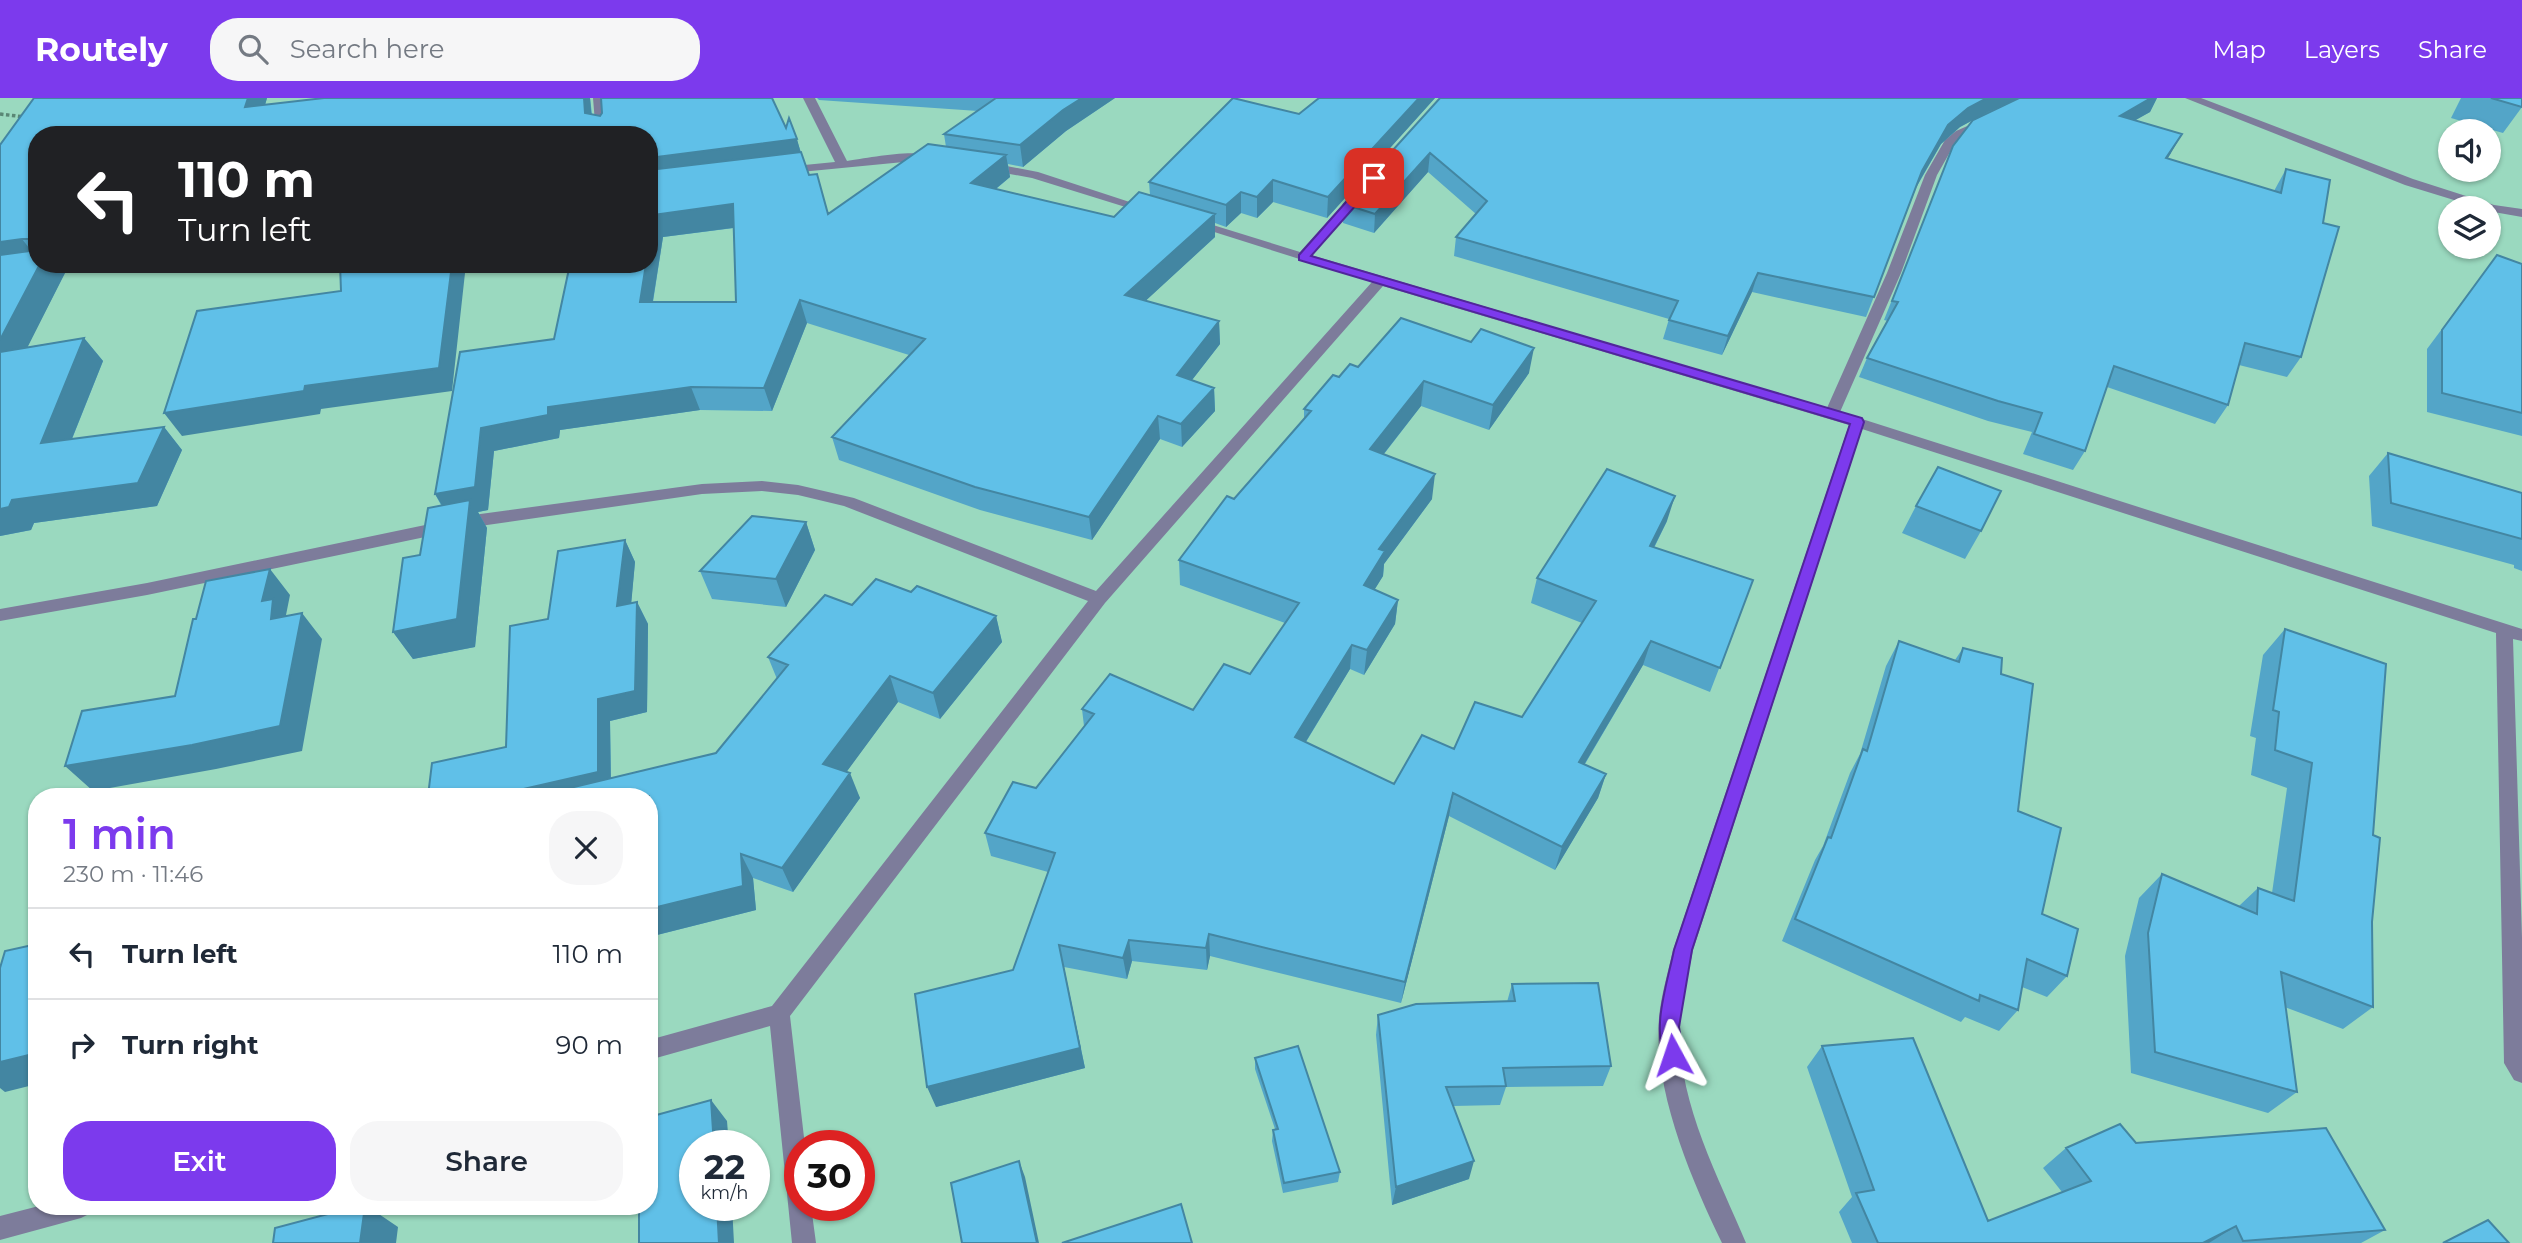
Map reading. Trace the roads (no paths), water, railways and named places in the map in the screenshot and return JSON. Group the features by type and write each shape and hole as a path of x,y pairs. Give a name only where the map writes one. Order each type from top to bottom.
{"street":[{"path":"599,98 601,126"},
{"path":"809,98 842,163"},
{"path":"2192,98 2409,182 2492,208 2522,213"},
{"path":"1832,414 1894,273 1931,175 1949,143 1960,134 2003,113"},
{"path":"773,172 914,157 941,159"},
{"path":"967,163 1034,175 1380,281 1832,414 2513,632 2515,1063 2522,1073"},
{"path":"1303,257 1365,188"},
{"path":"0,274 28,270"},
{"path":"658,1048 779,1014 1099,599 1380,281"},
{"path":"1734,1243 1719,1214 1681,1110 1669,1027 1683,950 1857,422"},
{"path":"0,615 147,589 473,521 702,489 762,486 798,490 848,502 1099,599"},
{"path":"779,1014 792,1130"},
{"path":"0,1228 48,1215"},
{"path":"802,1221 804,1243"}]}
